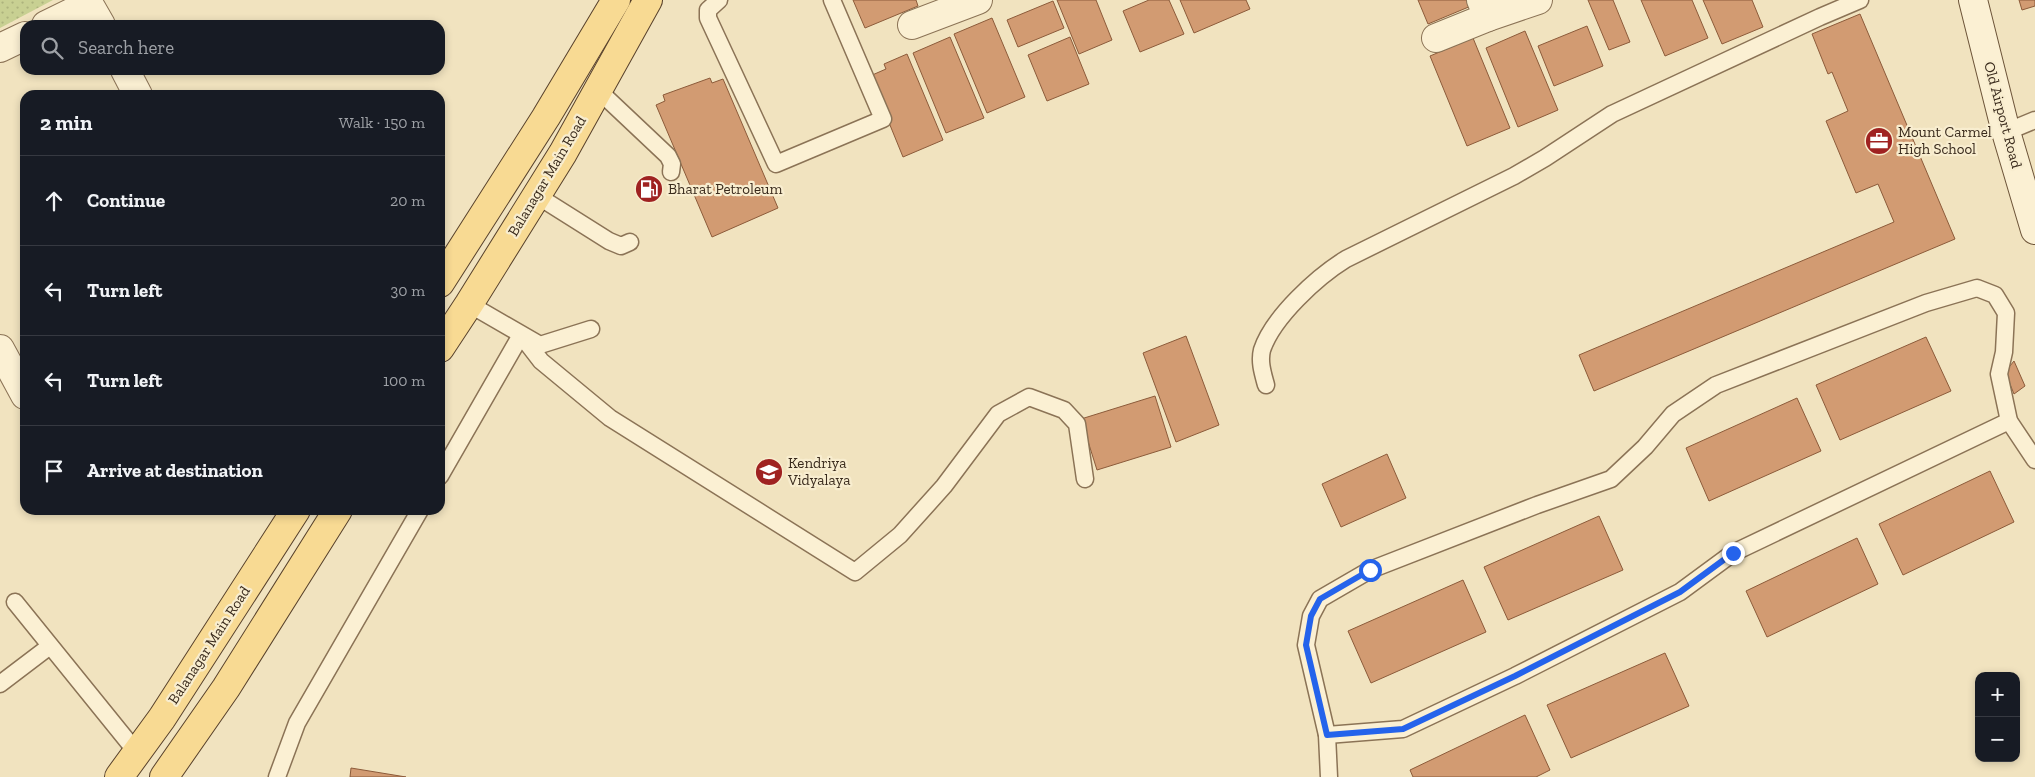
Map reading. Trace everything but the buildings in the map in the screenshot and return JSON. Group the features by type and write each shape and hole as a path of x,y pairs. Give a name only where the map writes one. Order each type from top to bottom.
{"main road":[{"name":"Balanagar Main Road","path":"445,275 546,117 616,0"},
{"name":"Balanagar Main Road","path":"445,340 536,195 648,0"},
{"name":"Balanagar Main Road","path":"119,777 138,754 293,515"},
{"path":"164,777 226,688 335,515"}],"street":[{"path":"912,25 978,0"},
{"path":"1436,38 1485,9 1538,0"},
{"name":"Old Airport Road","path":"1973,0 2006,132 2035,230"},
{"path":"56,20 89,4 98,20"},
{"path":"0,48 20,38"},
{"path":"128,75 135,90"},
{"path":"0,349 20,386"}],"lane":[{"path":"719,0 708,10 708,18 776,164 883,120 832,0"},
{"path":"1266,385 1261,368 1262,352 1270,335 1307,288 1346,259 1514,176 1624,108 1860,0"},
{"path":"598,90 668,156 672,164 671,172"},
{"path":"2006,132 2035,120"},
{"path":"536,195 609,241 621,246 630,242"},
{"path":"1329,777 1327,735 1306,645 1311,616 1320,599 1370,570 1611,478 1645,447 1673,414 1716,385 1926,303 1977,288 1995,295 2006,313 2004,352 1999,374 2009,421 2035,460"},
{"path":"469,304 540,345 591,329"},
{"path":"445,467 521,335"},
{"path":"521,335 541,360 610,418 855,572 906,528 944,486 998,414 1029,396 1064,410 1077,424 1085,479"},
{"path":"1327,735 1403,729 1515,676 1680,592 1733,553 2009,421"},
{"path":"277,777 277,772 297,723 417,515"},
{"path":"15,602 138,754"},
{"path":"0,684 50,646"}],"green space":[{"path":"0,0 53,0 0,28"}],"place":[{"name":"Mount Carmel High School","path":"1879,141"},
{"name":"Bharat Petroleum","path":"649,189"},
{"name":"Kendriya Vidyalaya","path":"769,472"}],"route":[{"path":"1370,570 1320,599 1311,616 1306,645 1327,735 1403,729 1515,676 1680,592 1733,553"}]}
